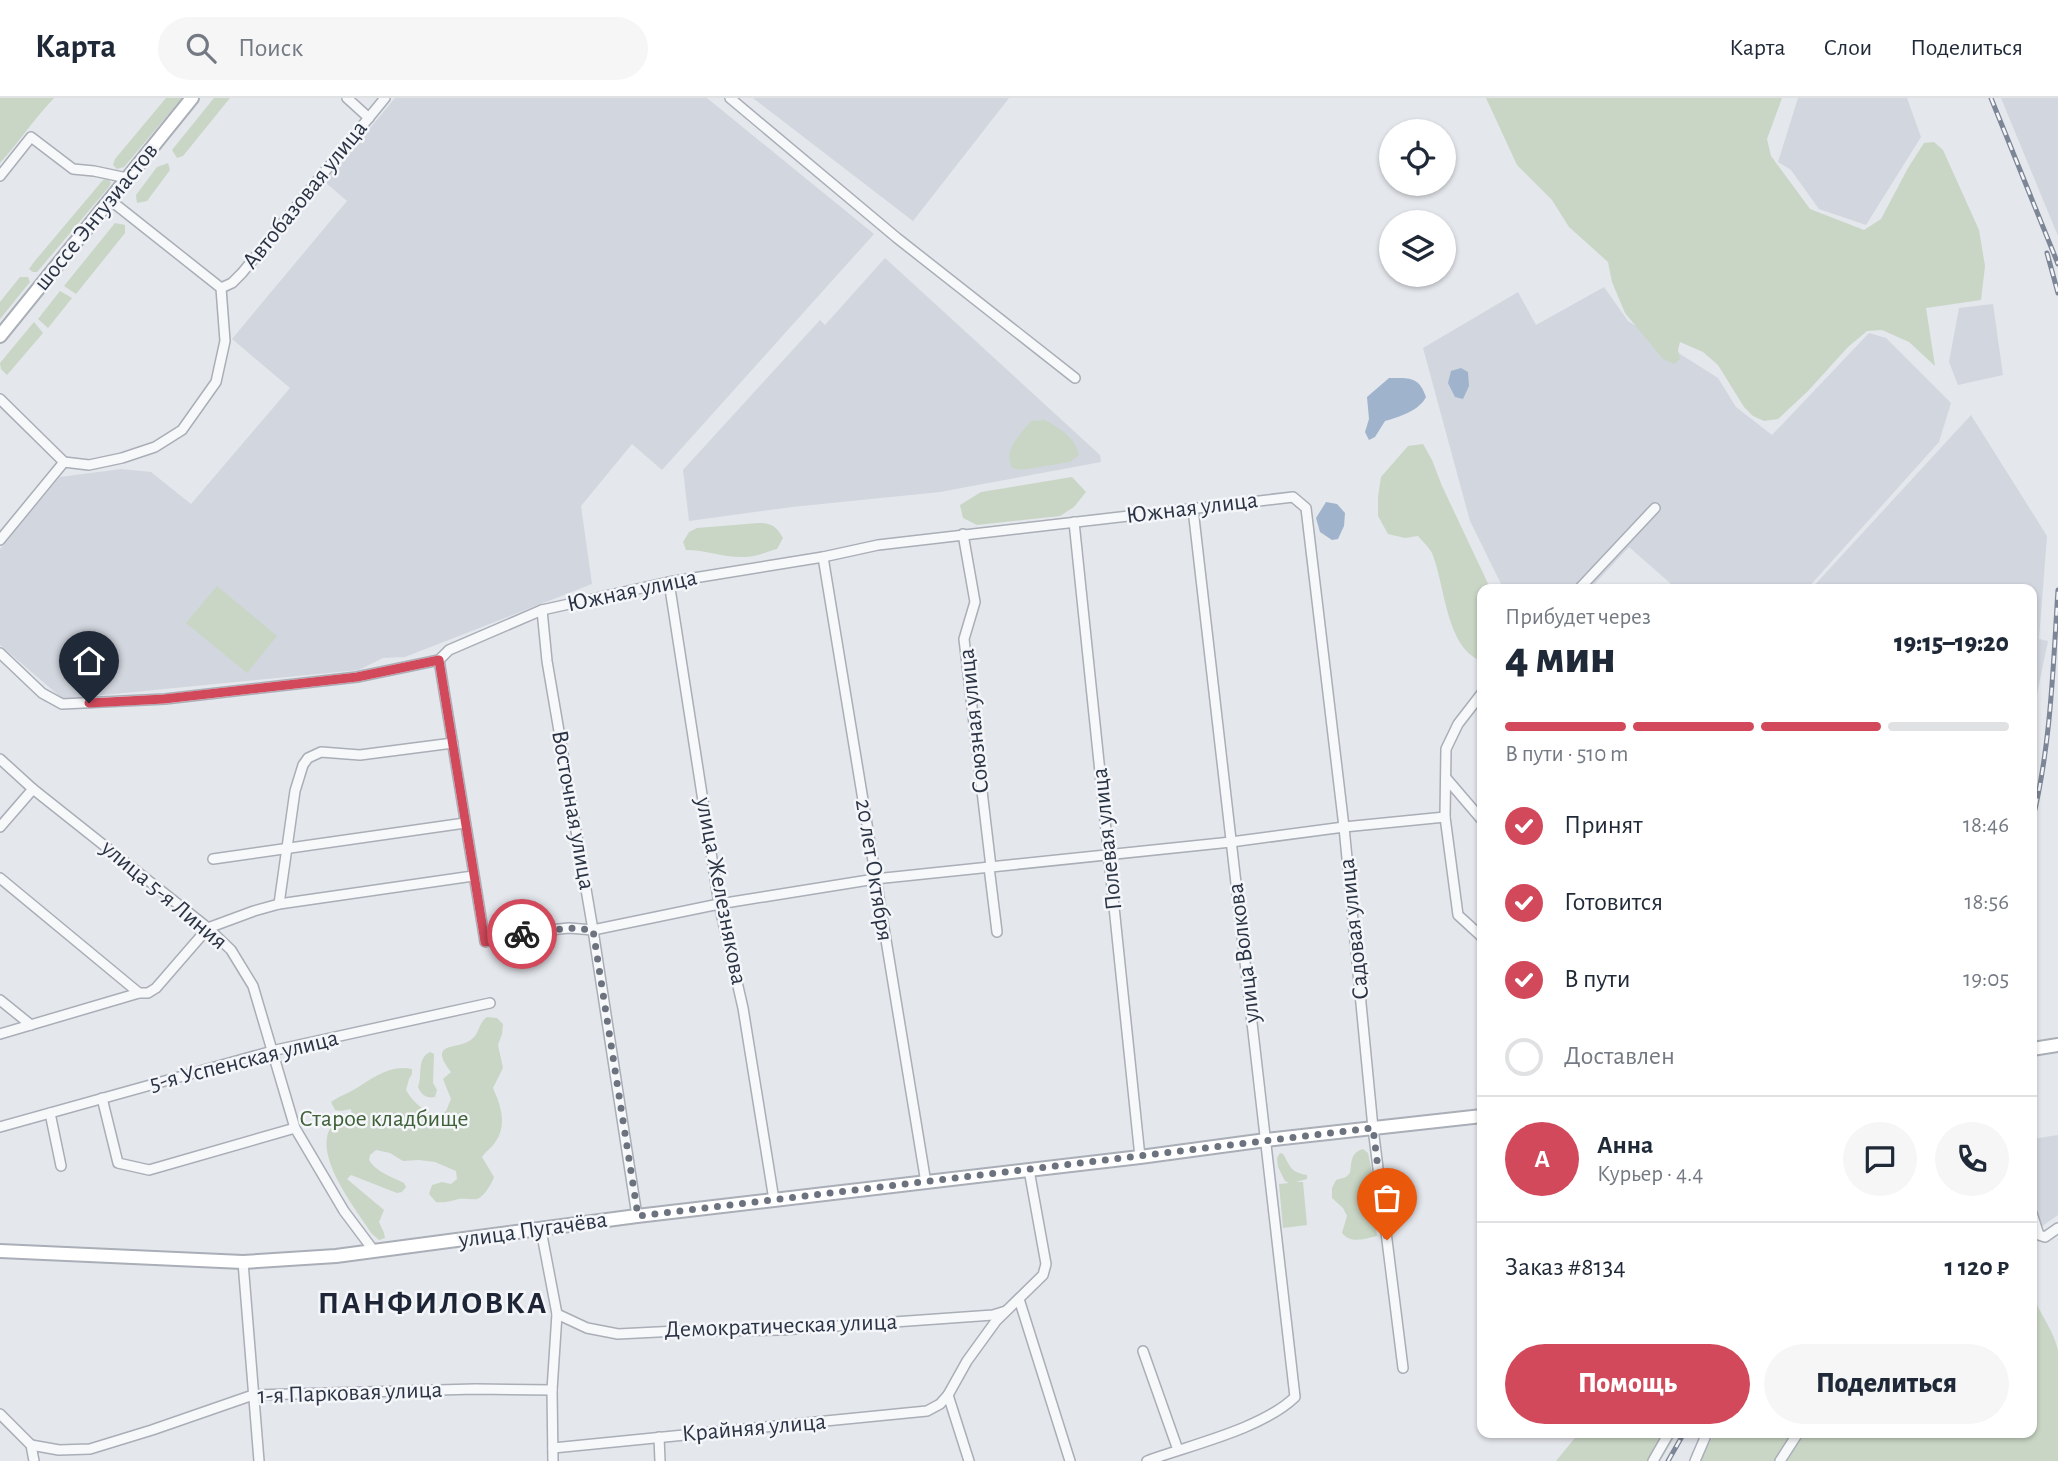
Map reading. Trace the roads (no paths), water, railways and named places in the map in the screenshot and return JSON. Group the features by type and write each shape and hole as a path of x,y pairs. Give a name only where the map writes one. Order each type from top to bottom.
{"street":[{"name":"шоссе Энтузиастов","path":"0,335 192,98"},
{"path":"347,98 369,118"},
{"name":"Автобазовая улица","path":"221,288 232,283 242,273 385,98"},
{"path":"730,98 897,238 1075,377"},
{"path":"0,176 31,137 73,169 94,170 127,178"},
{"name":"Автобазовая улица","path":"64,463 89,465 122,458 155,447 182,430 216,382 225,341 221,288 110,200"},
{"path":"0,399 64,463 0,540"},
{"name":"Южная улица","path":"0,653 42,693 62,704 164,699 357,677 439,660 449,649 542,610 669,582 823,557 878,545 1293,497"},
{"name":"Садовая улица","path":"1293,497 1306,508 1344,827 1373,1128 1403,1368"},
{"name":"улица Волкова","path":"1178,1450 1260,1420 1295,1397 1193,509"},
{"path":"1584,584 1655,509"},
{"name":"Полевая улица","path":"1074,522 1140,1157"},
{"name":"Союзная улица","path":"962,534 975,602 964,639 997,932"},
{"name":"20 лет Октября","path":"823,557 926,1183"},
{"name":"улица Железнякова","path":"669,582 719,904 743,1009 774,1200"},
{"name":"Восточная улица","path":"542,610 547,661 638,1216"},
{"path":"439,660 485,942 530,932 569,928 593,930 719,904 875,879 1445,817"},
{"path":"1477,699 1458,724 1446,749 1445,817 1458,915 1477,932"},
{"path":"279,904 295,791 303,765 309,758 321,752 360,755 453,743"},
{"name":"улица 5-я Линия","path":"0,759 231,950 253,986 295,1128 344,1211 374,1251"},
{"path":"1446,778 1477,814"},
{"path":"0,827 33,789"},
{"path":"214,859 465,822"},
{"path":"0,1034 139,993 148,993 156,988 208,929 254,911 279,904 473,876"},
{"path":"0,878 139,993"},
{"path":"0,1000 31,1025"},
{"name":"5-я Успенская улица","path":"0,1127 272,1051 490,1003"},
{"path":"2037,1048 2058,1045"},
{"path":"102,1098 118,1163 149,1170 295,1128"},
{"path":"50,1113 61,1166"},
{"name":"улица Пугачёва","path":"0,1251 243,1262 336,1256 638,1216 1477,1117"},
{"path":"969,1461 948,1395 967,1361 996,1321 1043,1275 1046,1264 1029,1170"},
{"path":"2037,1229 2039,1235 2045,1237 2058,1228"},
{"path":"541,1230 557,1314 552,1390 553,1461"},
{"path":"243,1262 258,1461"},
{"path":"1019,1299 1070,1461"},
{"name":"Демократическая улица","path":"557,1314 587,1328 618,1334 781,1330 993,1315 1007,1310"},
{"path":"1143,1351 1178,1450 1147,1461"},
{"name":"1-я Парковая улица","path":"31,1445 59,1450 90,1449 253,1395 475,1389 552,1390"},
{"name":"Крайняя улица","path":"553,1447 927,1411 940,1404 948,1395"},
{"path":"0,1414 31,1445 34,1461"},
{"path":"659,1437 660,1461"},
{"path":"1653,1461 1667,1438"},
{"path":"1695,1461 1705,1438"},
{"path":"1780,1461 1795,1438"}],"water":[{"path":"1461,368 1468,372 1469,386 1463,399 1455,397 1448,383 1451,371"},
{"path":"1389,378 1416,382 1426,397 1414,410 1385,421 1375,437 1369,440 1365,432 1369,419 1367,397"},
{"path":"1326,502 1337,504 1345,513 1344,526 1338,539 1332,540 1320,532 1316,518"}],"railway":[{"path":"1991,98 2058,264"},
{"path":"2047,253 2058,293"},
{"path":"2037,798 2053,677 2058,590"},
{"path":"1668,1461 1681,1438"}],"district":[{"name":"ПАНФИЛОВКА","path":"433,1303"}],"park label":[{"name":"Старое кладбище","path":"384,1119"}]}
